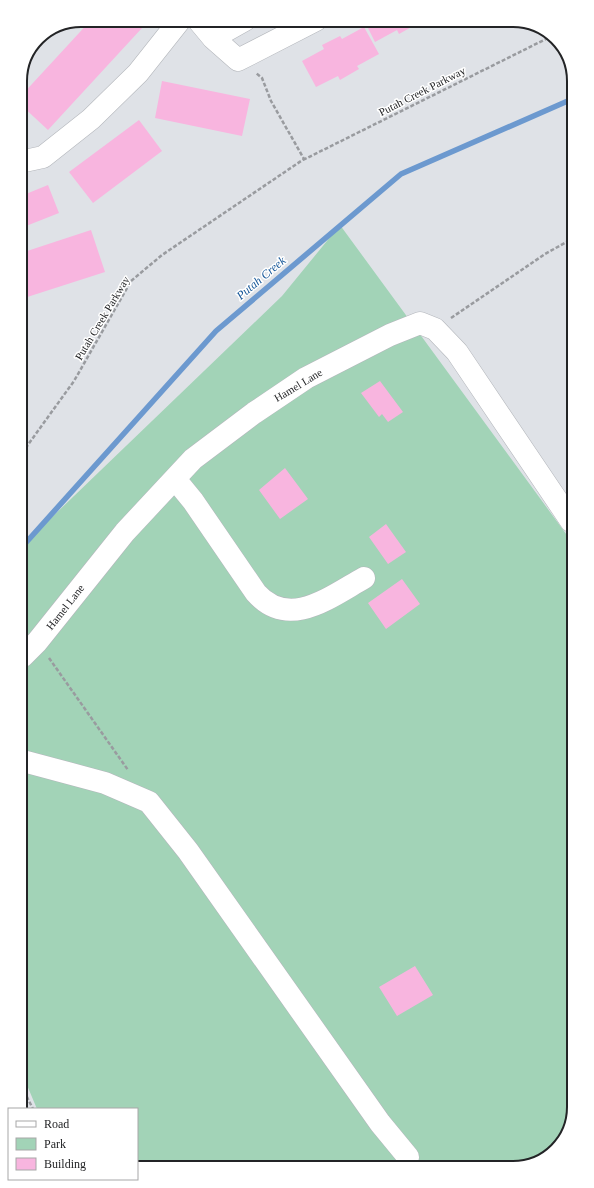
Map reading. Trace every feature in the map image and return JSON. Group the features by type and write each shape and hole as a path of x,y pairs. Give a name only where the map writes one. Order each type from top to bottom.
{"street":[{"path":"27,160 43,157 91,119 138,74 175,27"},
{"path":"204,27 213,38 238,60 302,27"},
{"path":"213,38 233,27"},
{"name":"Hamel Lane","path":"30,649 124,532 193,459 254,413 306,378 390,335 420,323 434,329"},
{"path":"434,329 457,352 567,514"},
{"path":"175,478 256,593 264,602 272,607 285,611 317,605 364,578"},
{"path":"27,762 105,783 149,802 188,851 380,1123 400,1150 408,1157"}],"path":[{"name":"Putah Creek Parkway","path":"299,162 547,39"},
{"name":"Putah Creek Parkway","path":"27,446 74,382 131,281 162,255 304,159 271,101 262,78 238,60"},
{"path":"434,329 545,254 567,242"},
{"path":"30,649 129,771"},
{"path":"27,1097 32,1108"}],"green space":[{"path":"340,225 567,535 567,1114 561,1131 554,1143 540,1154 524,1160 138,1161 138,1108 37,1108 27,1085 27,541 282,296"}],"building":[{"path":"85,27 142,28 48,130 27,110 27,89"},
{"path":"364,27 379,54 357,66 359,69 340,80 338,76 316,87 302,61 324,49 322,45 340,36 342,39"},
{"path":"368,27 411,27 399,34 397,30 375,42"},
{"path":"162,81 250,99 242,136 155,118"},
{"path":"139,120 162,151 93,203 69,172"},
{"path":"48,185 59,213 27,226 27,194"},
{"path":"91,230 105,272 27,297 27,251"},
{"path":"380,381 403,412 388,422 382,414 379,417 361,393"},
{"path":"285,468 308,499 280,519 259,490"},
{"path":"386,524 406,552 388,564 369,537"},
{"path":"402,579 420,604 386,629 368,603"},
{"path":"415,966 433,995 397,1016 379,987"}],"waterway":[{"name":"Putah Creek","path":"27,541 216,331 401,174 567,101"}]}
